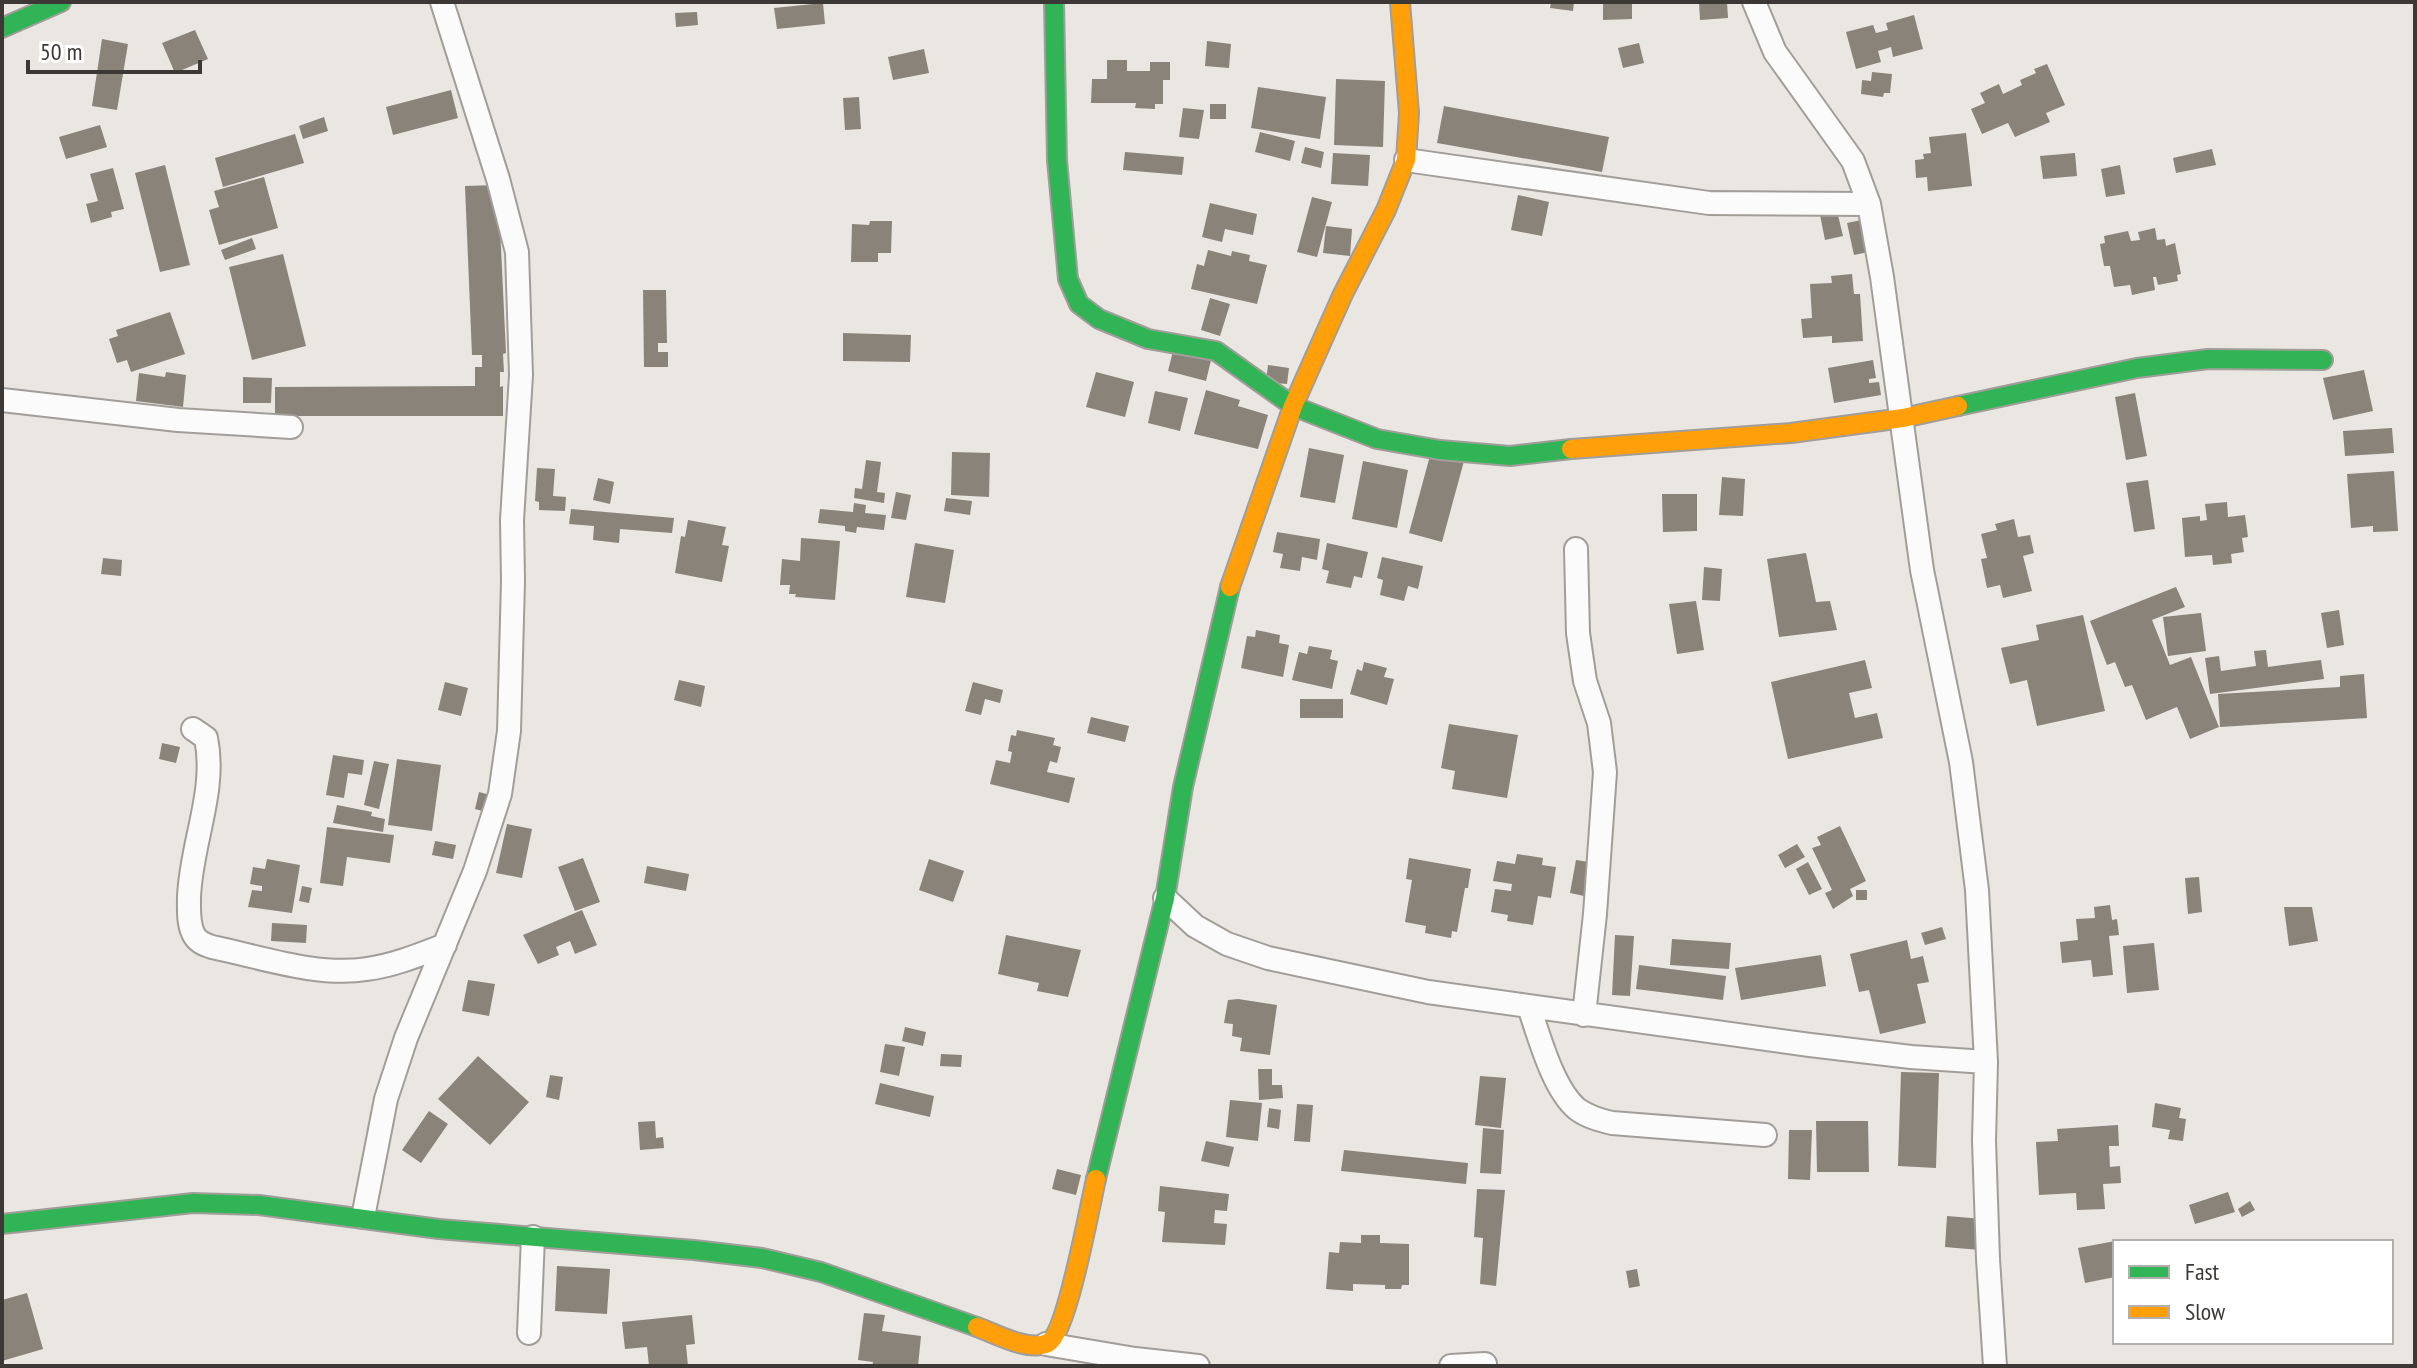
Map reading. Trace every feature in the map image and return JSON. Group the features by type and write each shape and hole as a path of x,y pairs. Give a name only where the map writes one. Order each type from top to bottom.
{"street":[{"path":"2,28 61,2"},
{"path":"363,1217 386,1099 406,1038 475,871 500,794 510,701 512,520 521,375 517,252 494,164 442,2"},
{"path":"1054,2 1057,160 1068,279 1079,304 1099,319 1148,339 1216,351 1293,406 1377,439 1440,450 1510,456 1612,445 1791,433 1903,418 2137,368 2208,359 2323,360"},
{"path":"1046,1344 1054,1338 1070,1297 1165,898 1183,787 1234,569 1293,406 1343,294 1386,210 1406,160 1409,113 1400,2"},
{"path":"1754,2 1775,52 1853,161 1869,204 1882,277 1922,570 1961,762 1977,890 1986,1062 1984,1141 1995,1366"},
{"path":"1406,160 1709,203 1869,204"},
{"path":"2,400 178,420 291,427"},
{"path":"1576,549 1578,633 1585,681 1599,723 1605,772 1584,1015"},
{"path":"193,729 206,738 209,769 190,875 192,933 201,943 335,971 365,970 400,963 445,945"},
{"path":"1165,898 1195,926 1227,944 1268,958 1428,992 1896,1056 1986,1062"},
{"path":"1529,1007 1563,1090 1576,1108 1591,1118 1612,1123 1765,1135"},
{"path":"2,1224 193,1203 259,1205 439,1229 762,1258 821,1272 1024,1344 1046,1344 1198,1366"},
{"path":"529,1333 533,1237"},
{"path":"1451,1366 1485,1364"}],"building":[{"path":"1551,2 1574,2 1573,11 1550,8"},
{"path":"1603,2 1632,2 1632,19 1603,20"},
{"path":"1699,2 1727,2 1728,18 1700,20"},
{"path":"823,3 825,24 777,29 774,8"},
{"path":"697,12 698,25 676,27 675,13"},
{"path":"1914,15 1923,49 1893,57 1891,47 1878,51 1881,62 1856,69 1846,32 1873,25 1876,33 1888,30 1886,23"},
{"path":"195,30 208,59 175,73 162,43"},
{"path":"102,39 128,44 117,110 92,106"},
{"path":"1207,41 1231,44 1229,68 1205,66"},
{"path":"1639,43 1644,63 1623,68 1618,48"},
{"path":"924,49 929,73 893,80 888,57"},
{"path":"1107,60 1127,60 1127,71 1150,71 1150,62 1170,62 1170,80 1163,80 1163,104 1155,104 1155,109 1135,108 1136,103 1091,103 1092,79 1107,79"},
{"path":"2047,64 2065,105 2046,113 2050,122 2015,137 2008,123 1982,134 1971,109 1985,103 1980,93 1999,84 2003,94 2022,85 2020,80"},
{"path":"1872,72 1892,74 1890,93 1884,93 1883,97 1861,94 1862,80 1871,81"},
{"path":"1336,79 1385,81 1383,147 1334,145"},
{"path":"1258,87 1326,97 1320,139 1251,128"},
{"path":"451,90 458,118 393,135 386,107"},
{"path":"859,97 861,129 845,130 843,98"},
{"path":"1210,104 1226,104 1226,119 1210,119"},
{"path":"1444,106 1609,137 1602,172 1437,143"},
{"path":"1183,108 1204,110 1199,139 1179,137"},
{"path":"324,117 328,131 303,139 299,126"},
{"path":"100,125 107,147 66,159 59,137"},
{"path":"1260,132 1295,141 1290,161 1255,152"},
{"path":"1966,133 1972,186 1928,191 1927,177 1916,178 1915,160 1924,159 1923,154 1931,153 1929,137"},
{"path":"295,134 304,163 223,187 215,158"},
{"path":"1305,147 1324,152 1321,168 1301,163"},
{"path":"2212,149 2216,165 2176,173 2173,158"},
{"path":"1125,152 1184,157 1182,175 1123,170"},
{"path":"1333,153 1370,155 1368,186 1331,184"},
{"path":"2075,153 2077,176 2043,179 2040,156"},
{"path":"165,165 190,265 160,272 135,173"},
{"path":"2120,165 2125,194 2106,197 2101,169"},
{"path":"113,168 124,209 111,212 112,217 91,223 86,204 98,201 90,174"},
{"path":"264,177 278,228 219,245 209,210 219,207 214,191"},
{"path":"498,185 506,353 503,354 504,372 500,372 503,416 275,416 275,387 475,386 475,367 482,367 482,355 472,355 465,186"},
{"path":"1518,195 1549,202 1542,236 1511,230"},
{"path":"1312,197 1332,202 1317,257 1297,252"},
{"path":"1210,203 1257,214 1253,235 1225,229 1222,242 1202,237"},
{"path":"1837,211 1843,236 1825,240 1820,215"},
{"path":"1866,219 1873,251 1854,255 1847,223"},
{"path":"870,221 892,221 891,253 878,253 878,262 851,262 852,224 869,225"},
{"path":"1326,226 1352,229 1350,256 1323,253"},
{"path":"2155,228 2157,240 2165,239 2166,246 2175,243 2181,274 2177,275 2178,281 2158,285 2156,277 2153,277 2155,290 2132,295 2130,285 2114,287 2110,266 2104,266 2100,244 2105,243 2104,236 2128,231 2131,241 2140,240 2138,232"},
{"path":"252,238 256,249 225,260 221,250"},
{"path":"1208,250 1231,256 1232,251 1250,255 1249,261 1267,265 1257,304 1191,289 1197,264 1204,266"},
{"path":"283,254 306,346 252,360 229,267"},
{"path":"1852,274 1854,294 1860,294 1863,341 1832,343 1832,336 1803,338 1801,319 1812,318 1810,284 1832,283 1831,276"},
{"path":"643,290 666,290 667,343 658,343 658,352 668,352 668,367 644,367"},
{"path":"1210,298 1230,304 1220,336 1201,330"},
{"path":"170,312 185,354 131,372 127,360 117,363 109,339 118,336 116,330"},
{"path":"843,333 911,335 910,362 843,361"},
{"path":"1174,347 1212,356 1206,381 1168,371"},
{"path":"1873,360 1876,378 1869,379 1869,383 1879,382 1881,395 1834,403 1828,368"},
{"path":"1268,365 1289,368 1287,384 1266,382"},
{"path":"2364,370 2373,411 2333,420 2323,378"},
{"path":"166,372 186,375 183,407 136,401 139,373 165,377"},
{"path":"1096,372 1134,382 1125,417 1086,407"},
{"path":"243,377 272,378 271,403 243,403"},
{"path":"1206,390 1240,400 1238,406 1268,415 1258,449 1194,434"},
{"path":"1155,391 1188,398 1180,431 1148,423"},
{"path":"2135,393 2147,456 2126,460 2115,397"},
{"path":"2392,428 2394,453 2345,456 2343,431"},
{"path":"1309,448 1344,455 1335,503 1300,497"},
{"path":"952,452 990,453 989,497 951,495"},
{"path":"1431,452 1464,461 1442,542 1409,533"},
{"path":"866,460 881,462 877,492 885,493 884,503 854,498 855,488 862,489"},
{"path":"1363,461 1408,470 1397,528 1352,519"},
{"path":"537,468 555,469 553,496 566,497 565,511 539,510 539,502 535,501"},
{"path":"2394,471 2398,531 2373,532 2373,526 2351,528 2347,474"},
{"path":"1722,477 1745,479 1743,516 1719,515"},
{"path":"598,478 614,482 610,504 593,500"},
{"path":"2148,480 2155,529 2134,532 2126,483"},
{"path":"896,492 911,495 906,520 891,518"},
{"path":"1662,494 1697,494 1697,531 1663,532"},
{"path":"946,498 972,501 970,515 944,511"},
{"path":"2227,502 2228,517 2245,515 2248,537 2242,538 2244,552 2231,554 2232,563 2213,565 2212,555 2185,557 2182,518 2200,516 2200,521 2207,520 2205,504"},
{"path":"854,503 866,505 865,513 886,515 884,530 857,527 856,533 845,531 845,526 818,523 820,509 853,512"},
{"path":"571,509 674,518 672,533 620,529 619,543 593,540 594,526 569,524"},
{"path":"2014,519 2018,537 2030,535 2034,553 2023,556 2032,591 2003,598 2000,585 1987,588 1981,559 1987,558 1981,534 1997,530 1995,524"},
{"path":"688,520 726,527 722,545 729,546 722,582 675,573 681,536 685,537"},
{"path":"1277,532 1320,539 1317,560 1302,557 1300,571 1280,568 1283,554 1273,552"},
{"path":"801,538 840,541 835,600 795,597 796,594 789,594 790,585 780,585 782,559 800,561"},
{"path":"915,543 954,550 945,603 906,597"},
{"path":"1327,543 1368,552 1362,578 1354,576 1351,588 1326,583 1329,571 1322,569"},
{"path":"1806,553 1816,602 1830,601 1837,630 1779,637 1767,559"},
{"path":"1382,557 1423,566 1418,589 1408,586 1404,601 1380,595 1383,580 1377,578"},
{"path":"103,558 122,560 121,576 101,574"},
{"path":"1704,567 1722,569 1720,601 1702,600"},
{"path":"2176,587 2185,607 2152,620 2170,665 2191,657 2219,727 2190,739 2177,707 2146,720 2132,685 2125,687 2115,662 2107,665 2090,621"},
{"path":"1696,601 1704,650 1677,654 1669,604"},
{"path":"2339,610 2344,645 2327,648 2321,613"},
{"path":"2201,613 2206,651 2168,656 2163,617"},
{"path":"2083,615 2105,711 2037,726 2027,680 2010,684 2001,648 2039,640 2036,625"},
{"path":"1256,630 1280,635 1279,643 1289,645 1283,677 1241,668 1247,636 1255,637"},
{"path":"1309,646 1332,650 1330,659 1338,661 1332,689 1292,680 1299,652 1307,654"},
{"path":"2266,650 2268,667 2321,660 2324,679 2210,694 2205,658 2219,656 2221,671 2256,666 2254,651"},
{"path":"1865,660 1872,688 1849,693 1855,718 1877,713 1883,738 1788,759 1771,682"},
{"path":"1364,662 1387,668 1384,677 1394,679 1387,705 1350,694 1357,669 1362,671"},
{"path":"2364,674 2367,718 2220,727 2218,694 2340,687 2340,676"},
{"path":"679,680 705,686 701,707 674,700"},
{"path":"445,682 468,688 461,716 438,710"},
{"path":"973,682 1003,690 1000,703 985,699 981,715 965,711"},
{"path":"1300,699 1343,699 1343,718 1300,718"},
{"path":"1091,717 1129,726 1125,742 1087,733"},
{"path":"1449,724 1518,735 1507,798 1452,789 1455,771 1441,768"},
{"path":"1017,730 1055,738 1053,745 1061,747 1057,763 1050,761 1047,772 1075,778 1069,803 990,784 996,760 1010,763 1012,752 1008,751 1011,735 1016,736"},
{"path":"162,743 180,747 176,763 159,759"},
{"path":"333,755 364,760 362,775 348,773 344,798 326,795"},
{"path":"397,759 441,765 432,831 388,825"},
{"path":"374,761 389,764 379,809 364,805"},
{"path":"479,792 494,796 490,813 475,809"},
{"path":"337,805 372,812 371,816 385,819 383,832 333,823"},
{"path":"507,824 532,829 522,878 496,873"},
{"path":"1840,826 1866,881 1850,889 1853,896 1833,909 1825,893 1832,890 1812,848 1821,845 1817,837"},
{"path":"327,827 394,835 390,863 347,857 343,886 320,883"},
{"path":"435,841 456,845 453,859 432,855"},
{"path":"1797,844 1805,857 1785,868 1778,855"},
{"path":"1517,854 1543,858 1542,865 1556,867 1551,898 1538,896 1533,925 1507,921 1508,915 1491,912 1495,889 1511,891 1512,884 1493,881 1497,861 1515,864"},
{"path":"583,858 600,902 575,911 558,867"},
{"path":"1409,858 1471,869 1457,932 1452,931 1451,938 1425,933 1426,926 1405,922 1412,880 1406,879"},
{"path":"267,859 300,865 292,913 248,907 252,890 262,891 262,886 250,884 253,867 265,869"},
{"path":"929,859 964,871 953,902 919,890"},
{"path":"1576,860 1595,863 1589,897 1570,893"},
{"path":"1808,862 1822,889 1809,895 1796,869"},
{"path":"647,866 689,874 686,891 644,883"},
{"path":"2199,877 2202,912 2188,914 2185,878"},
{"path":"302,886 312,888 309,903 299,901"},
{"path":"1856,890 1867,890 1867,900 1856,900"},
{"path":"2110,905 2112,920 2117,919 2119,935 2109,936 2113,975 2093,977 2091,960 2062,963 2060,942 2078,940 2076,919 2095,918 2094,907"},
{"path":"2284,907 2312,907 2318,941 2289,946"},
{"path":"582,910 597,945 575,954 570,941 556,947 559,955 538,964 523,935"},
{"path":"272,923 307,925 306,943 271,941"},
{"path":"1942,927 1946,939 1925,945 1921,933"},
{"path":"1006,935 1081,950 1068,997 1037,991 1039,983 998,974"},
{"path":"1615,935 1634,936 1630,996 1612,995"},
{"path":"1672,939 1731,943 1729,969 1670,965"},
{"path":"1907,940 1911,959 1923,956 1929,982 1917,984 1926,1023 1880,1034 1869,990 1859,992 1850,954"},
{"path":"2154,943 2159,990 2127,993 2123,946"},
{"path":"1821,955 1826,986 1741,1000 1735,968"},
{"path":"1639,965 1726,976 1723,1000 1636,989"},
{"path":"468,980 495,984 489,1016 462,1011"},
{"path":"1228,1000 1277,1005 1270,1055 1240,1051 1242,1038 1232,1036 1233,1024 1224,1023"},
{"path":"905,1027 926,1032 923,1046 902,1041"},
{"path":"885,1044 905,1047 899,1076 880,1072"},
{"path":"941,1054 962,1055 961,1067 940,1066"},
{"path":"478,1056 529,1102 490,1145 438,1099"},
{"path":"1258,1069 1272,1069 1272,1085 1282,1085 1283,1098 1259,1100"},
{"path":"1901,1072 1939,1073 1936,1168 1898,1166"},
{"path":"550,1075 563,1077 559,1100 546,1097"},
{"path":"1480,1076 1506,1078 1501,1128 1475,1125"},
{"path":"880,1083 934,1096 930,1117 875,1104"},
{"path":"1230,1100 1262,1103 1258,1141 1226,1137"},
{"path":"2155,1103 2181,1108 2179,1118 2186,1119 2183,1141 2168,1139 2170,1130 2152,1127"},
{"path":"1297,1104 1313,1105 1310,1142 1294,1141"},
{"path":"1269,1108 1281,1110 1279,1129 1267,1127"},
{"path":"429,1111 448,1124 421,1163 402,1150"},
{"path":"655,1121 656,1138 663,1137 664,1148 640,1150 638,1122"},
{"path":"1816,1121 1868,1121 1869,1172 1817,1172"},
{"path":"2118,1125 2119,1146 2109,1146 2110,1167 2120,1166 2121,1183 2103,1184 2105,1209 2077,1210 2076,1193 2039,1195 2036,1142 2058,1141 2057,1129"},
{"path":"1483,1128 1504,1130 1501,1174 1480,1173"},
{"path":"1789,1130 1812,1130 1810,1180 1788,1179"},
{"path":"1206,1141 1234,1147 1229,1167 1201,1161"},
{"path":"1344,1150 1468,1163 1466,1184 1341,1171"},
{"path":"1057,1169 1081,1175 1076,1195 1052,1189"},
{"path":"1160,1186 1229,1194 1227,1211 1215,1210 1214,1223 1227,1224 1225,1245 1162,1242 1165,1212 1158,1211"},
{"path":"1477,1189 1505,1190 1496,1286 1480,1284 1483,1238 1474,1237"},
{"path":"2228,1192 2235,1212 2195,1224 2189,1205"},
{"path":"2250,1201 2255,1210 2242,1217 2238,1209"},
{"path":"1947,1216 1983,1219 1980,1250 1945,1247"},
{"path":"1361,1235 1380,1235 1380,1243 1409,1244 1409,1285 1402,1285 1401,1289 1385,1289 1385,1285 1353,1284 1353,1291 1326,1289 1329,1252 1339,1253 1340,1242 1361,1243"},
{"path":"2113,1241 2113,1277 2085,1283 2078,1248"},
{"path":"557,1266 610,1269 607,1314 555,1311"},
{"path":"1637,1269 1640,1286 1629,1288 1626,1271"},
{"path":"27,1293 43,1349 2,1361 2,1300"},
{"path":"864,1313 885,1315 882,1331 921,1336 918,1366 872,1366 873,1362 858,1360"},
{"path":"692,1315 695,1344 686,1345 688,1366 649,1366 647,1347 625,1349 622,1322"}],"traffic: fast":[{"path":"2,28 61,2"},
{"path":"1054,2 1057,160 1068,279 1079,304 1099,319 1148,339 1216,351 1293,406 1377,439 1440,450 1510,456 1571,449"},
{"path":"1958,406 2137,368 2208,359 2323,360"},
{"path":"1096,1179 1165,898 1183,787 1230,587"},
{"path":"2,1224 193,1203 259,1205 439,1229 694,1250 762,1258 821,1272 977,1327"}],"traffic: slow":[{"path":"1230,587 1293,406 1343,294 1386,210 1406,160 1409,113 1400,2"},
{"path":"1571,449 1791,433 1903,418 1958,406"},
{"path":"977,1327 1012,1341 1031,1345 1048,1343 1063,1317 1070,1294 1096,1179"}]}
